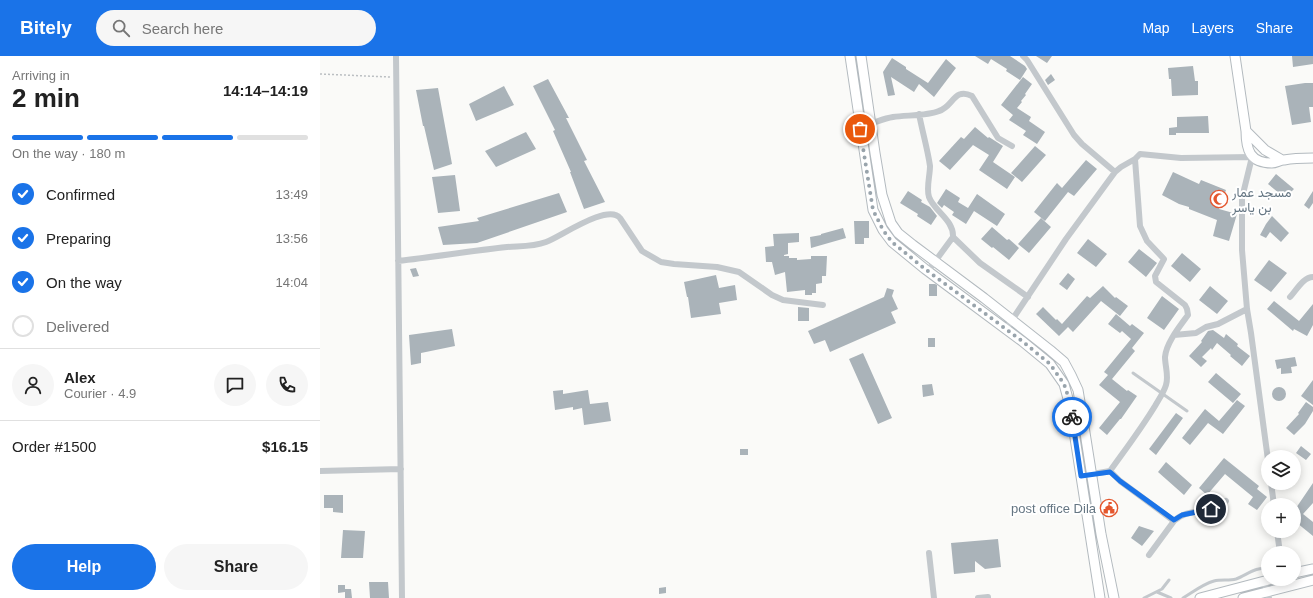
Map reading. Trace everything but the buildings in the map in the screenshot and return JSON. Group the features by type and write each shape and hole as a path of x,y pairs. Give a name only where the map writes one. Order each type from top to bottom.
{"street":[{"path":"396,56 402,598"},
{"path":"850,56 873,210 883,230 892,242 928,271 1050,364 1064,384 1070,406 1100,598"},
{"path":"861,56 882,195 891,223 898,233 1013,320 1050,350 1064,362 1072,375 1078,390 1101,534 1114,598"},
{"path":"1022,56 1074,135 1082,144 1115,172"},
{"path":"1235,56 1248,149 1252,157 1242,198 1242,250 1247,309 1267,450"},
{"path":"860,126 871,125 892,117 939,112 960,94 967,93 972,96 998,138 1012,146"},
{"path":"919,114 930,167 928,196 931,202 950,226 953,237 980,263 1028,297"},
{"path":"1246,131 1265,150 1282,160"},
{"path":"1006,329 1066,239 1115,172 1140,154 1182,158 1252,157 1261,161 1273,163 1282,160 1313,158"},
{"path":"1081,476 1110,472 1151,412 1167,384 1166,353 1174,335 1188,315 1185,305 1156,282 1155,276 1164,259 1147,242 1140,226 1135,159"},
{"path":"398,261 507,247 536,245 556,238 593,218 614,214 618,215 642,251 661,262 717,267 739,272 772,295 783,300 823,305"},
{"path":"928,271 953,237"},
{"path":"1290,298 1305,279 1313,277"},
{"path":"1174,335 1196,333 1206,327 1218,324 1247,309"},
{"path":"320,471 401,469"},
{"path":"1110,472 1174,520"},
{"path":"1149,555 1174,520 1182,515 1217,508 1226,501"},
{"path":"929,553 934,598"},
{"path":"1301,572 1313,569"},
{"path":"1243,598 1268,595 1313,580"},
{"path":"1200,598 1261,582"},
{"path":"978,598 988,597"}],"lane":[{"path":"1133,373 1187,411"},
{"path":"1183,598 1212,581 1234,580 1254,569 1261,568"},
{"path":"1144,598 1162,589 1169,580"},
{"path":"1157,592 1171,598"}],"path":[{"path":"320,74 396,77"}],"way so far":[{"path":"860,129 873,210 883,230 892,242 925,269 1022,341 1050,364 1064,384 1072,417"}],"place":[{"name":"مسجد عمار بن ياسر","path":"1219,199"},
{"name":"post office Dila","path":"1109,508"}],"route":[{"path":"1072,417 1081,476 1110,472 1174,520 1182,515 1211,509"}]}
